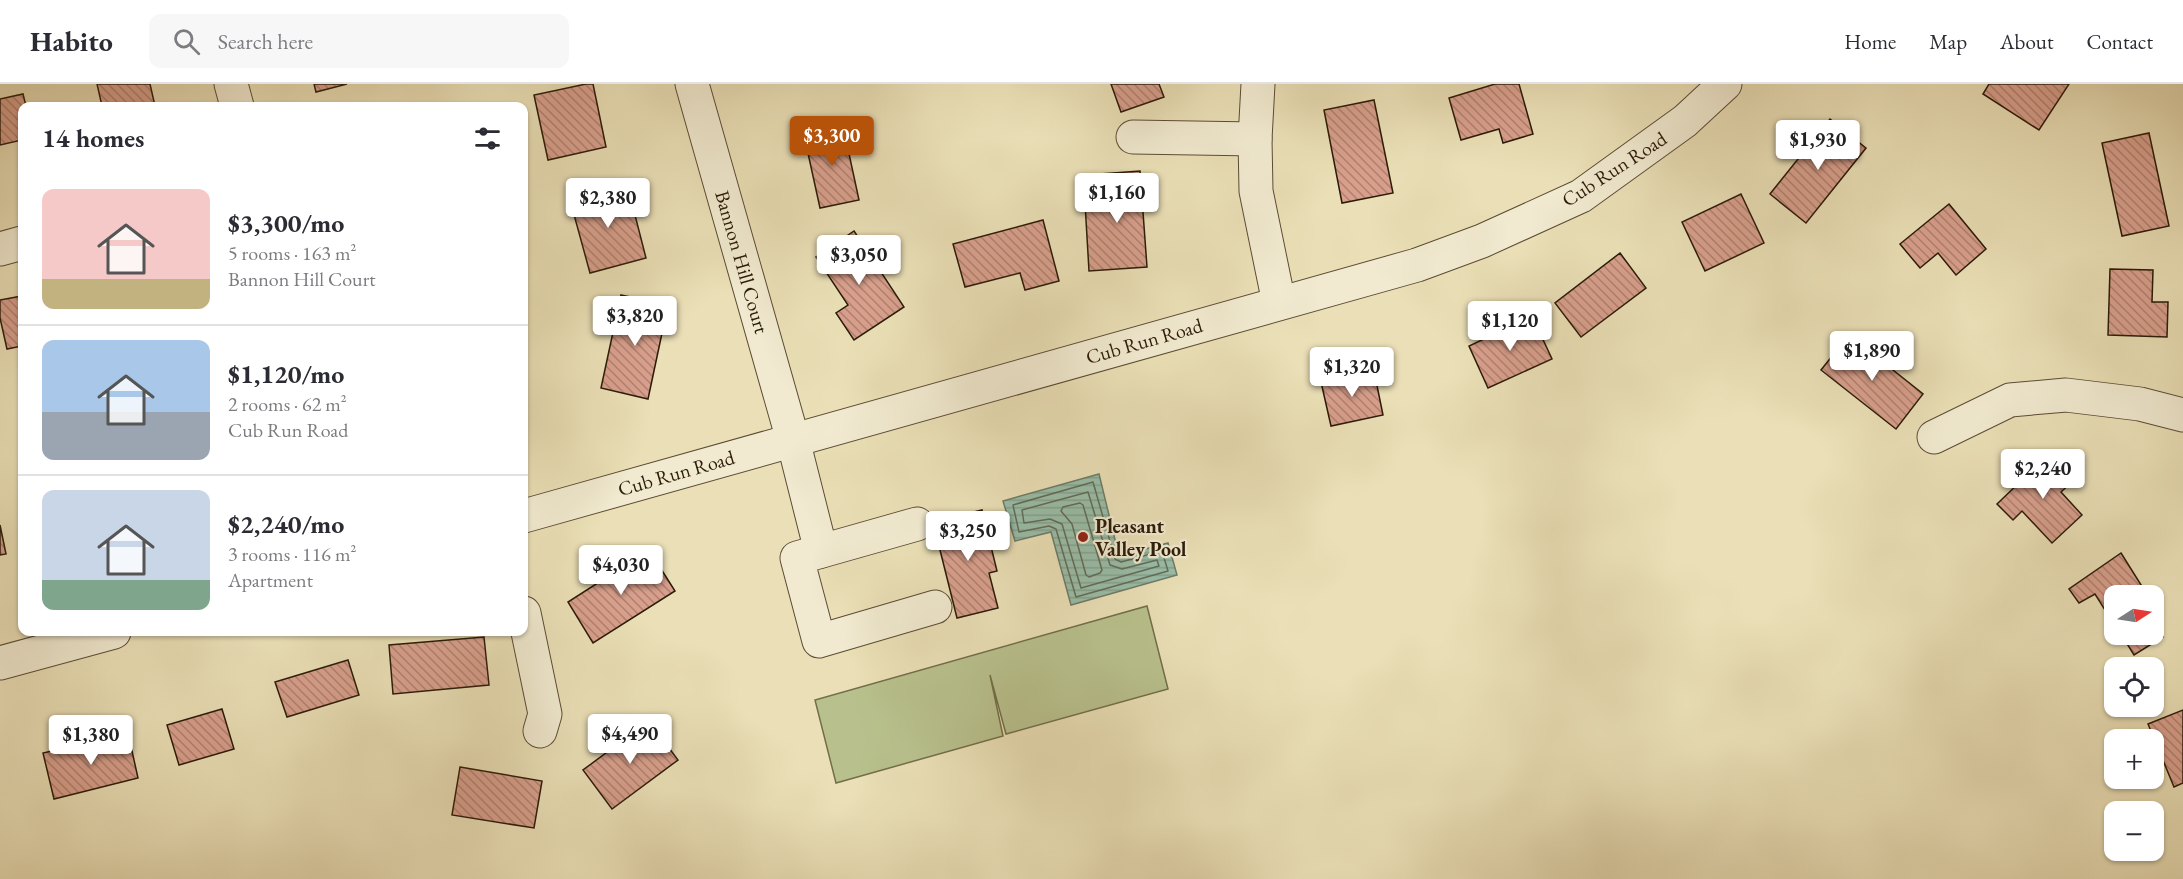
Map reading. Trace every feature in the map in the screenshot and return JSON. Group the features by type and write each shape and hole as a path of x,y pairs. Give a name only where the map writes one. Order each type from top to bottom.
{"street":[{"path":"231,84 236,102"},
{"name":"Bannon Hill Court","path":"692,84 793,440 821,551"},
{"path":"1258,84 1255,139 1256,191 1279,303"},
{"name":"Cub Run Road","path":"528,515 1417,265 1482,241 1581,196 1685,121 1725,84"},
{"path":"1132,137 1255,139"},
{"path":"0,249 18,244"},
{"path":"1934,437 2010,400 2054,396 2139,404 2183,415"},
{"path":"917,524 797,558 819,640 935,607"},
{"path":"528,632 545,714 540,731"},
{"path":"0,663 99,636"}],"shaded area":[{"path":"1147,606 1168,689 1006,734 990,675 1003,736 836,783 815,700"}],"water":[{"name":"Pleasant Valley Pool","path":"1099,474 1119,556 1168,543 1177,575 1071,605 1051,532 1015,541 1003,501"}],"building":[{"path":"97,84 150,84 154,102 101,102"},
{"path":"314,84 347,84 316,92"},
{"path":"593,84 606,147 548,160 534,95"},
{"path":"1111,84 1159,84 1164,97 1121,112"},
{"path":"1495,84 1519,84 1533,134 1503,143 1499,129 1461,140 1449,98"},
{"path":"1989,84 2069,84 2039,130 1983,94"},
{"path":"23,94 25,102 18,102 18,141 0,145 0,99"},
{"path":"1374,100 1393,193 1342,203 1324,110"},
{"path":"1830,119 1866,148 1806,223 1770,194"},
{"path":"843,126 859,200 820,208 804,135"},
{"path":"2149,133 2169,226 2122,236 2102,143"},
{"path":"1140,171 1147,267 1089,271 1085,203 1102,202 1100,174"},
{"path":"627,184 646,258 590,273 570,200"},
{"path":"1741,194 1764,243 1705,271 1682,222"},
{"path":"1949,204 1986,249 1956,275 1938,253 1920,268 1900,244"},
{"path":"1043,220 1059,281 1025,290 1020,273 965,287 953,244"},
{"path":"854,231 904,307 854,340 836,313 848,305 816,257"},
{"path":"1620,253 1646,288 1581,337 1555,303"},
{"path":"2110,269 2153,270 2152,302 2168,302 2167,337 2108,335"},
{"path":"621,295 668,305 648,399 601,388"},
{"path":"18,297 18,347 7,349 0,318 0,300"},
{"path":"1532,316 1552,359 1488,388 1469,346"},
{"path":"1849,335 1923,394 1896,429 1821,370"},
{"path":"1374,371 1383,415 1331,426 1321,382"},
{"path":"2049,454 2073,481 2061,492 2082,515 2052,543 2022,511 2013,520 1997,504"},
{"path":"982,510 997,571 989,573 998,608 957,618 933,522"},
{"path":"0,525 6,554 0,555"},
{"path":"649,550 675,591 593,643 568,602"},
{"path":"2121,553 2141,585 2104,585 2104,608 2095,594 2079,603 2069,589"},
{"path":"484,637 489,685 393,694 389,645"},
{"path":"2128,645 2150,645 2134,655"},
{"path":"348,660 359,695 287,717 275,682"},
{"path":"222,709 234,749 179,765 167,725"},
{"path":"2183,710 2183,783 2174,787 2164,763 2164,729 2150,729 2148,724"},
{"path":"649,721 678,760 612,809 583,770"},
{"path":"128,733 138,778 54,799 43,753"},
{"path":"460,767 542,781 534,828 452,815"}],"place":[{"name":"Pleasant Valley Pool","path":"1083,537"}]}
